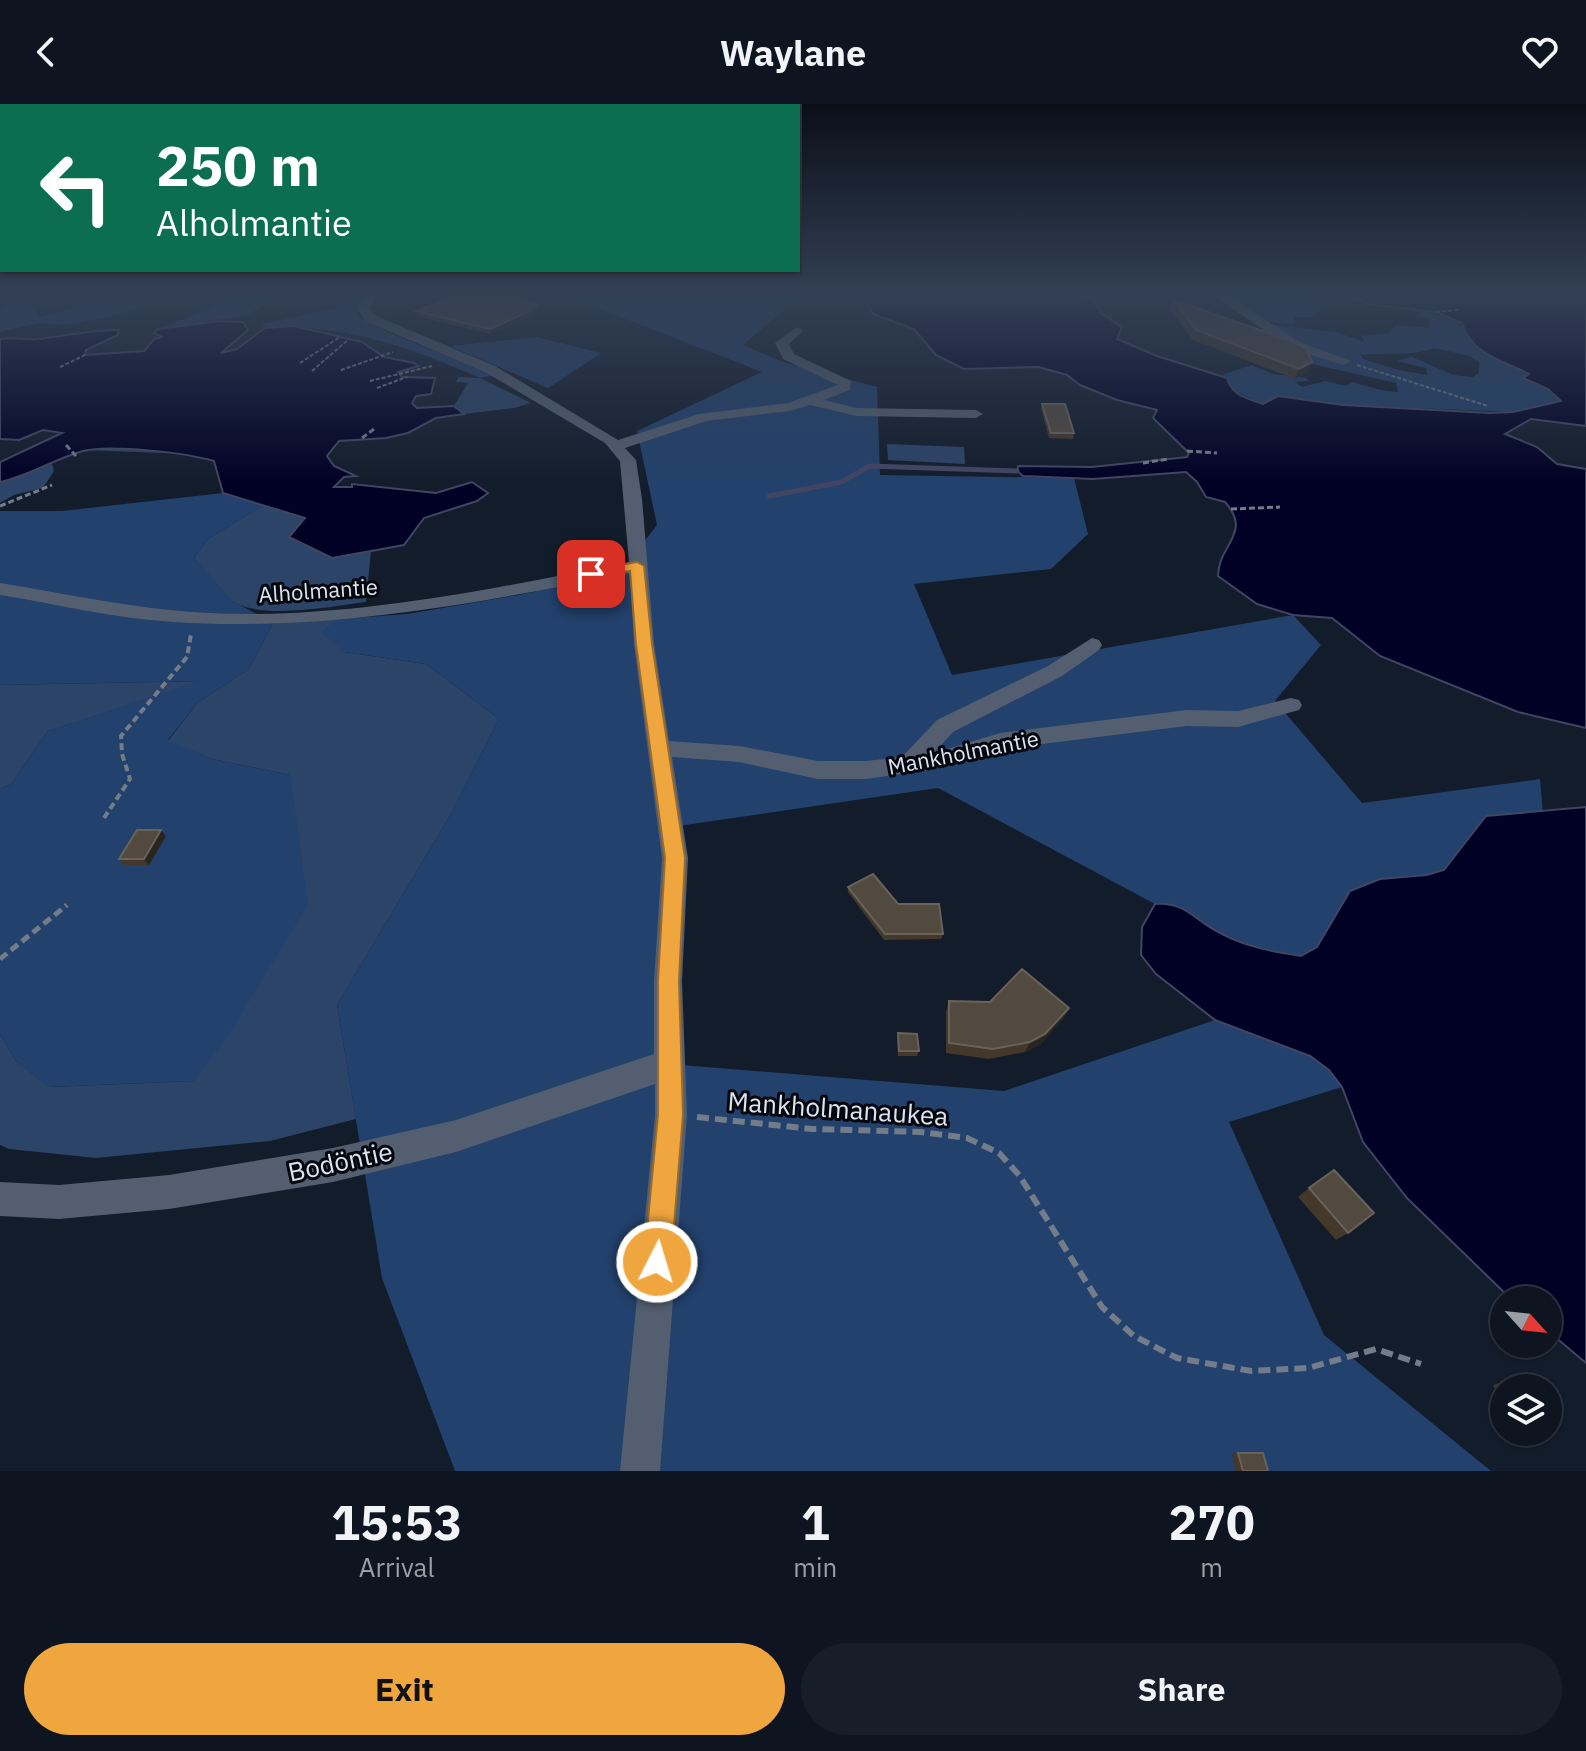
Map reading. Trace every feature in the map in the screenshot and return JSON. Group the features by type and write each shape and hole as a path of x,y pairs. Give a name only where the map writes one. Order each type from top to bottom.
{"street":[{"path":"463,358 490,369 618,445 628,460 634,499 644,644 675,858 668,981 671,1115 640,1471"},
{"path":"618,445 704,417 774,410 840,390 846,384 792,358"},
{"path":"1334,358 1344,361"},
{"path":"811,400 857,412 976,414"},
{"name":"Alholmantie","path":"0,589 187,617 249,619 344,614 476,598 637,566"},
{"path":"909,764 945,726 1055,671 1092,645"},
{"name":"Mankholmantie","path":"659,748 739,754 818,770 866,770 930,762 1000,741 1187,718 1238,719 1291,705"},
{"name":"Bodöntie","path":"0,1199 59,1202 169,1192 333,1165 456,1136 669,1064"}],"path":[{"path":"60,367 79,358"},
{"path":"300,363 308,358"},
{"path":"312,371 327,358"},
{"path":"341,370 376,358"},
{"path":"1344,361 1488,406"},
{"path":"370,381 432,366"},
{"path":"377,388 407,377"},
{"path":"362,438 374,429"},
{"path":"66,445 76,456"},
{"path":"1187,451 1217,453"},
{"path":"1143,463 1168,459"},
{"path":"0,506 52,485"},
{"path":"1231,509 1280,507"},
{"path":"104,818 130,779 122,754 121,736 187,657 191,630 187,617"},
{"path":"0,959 67,905"},
{"name":"Mankholmanaukea","path":"671,1115 812,1129 921,1132 967,1138 999,1153 1019,1175 1102,1307 1134,1336 1177,1358 1251,1371 1308,1368 1376,1349 1421,1364"}],"shaded area":[{"path":"0,358 388,358 418,366 398,372 402,377 435,378 431,394 416,396 412,403 417,408 454,406 464,414 436,418 408,433 386,438 339,441 327,456 334,466 356,476 344,477 334,487 352,487 352,484 436,493 472,482 488,493 477,501 424,518 404,545 332,558 289,537 305,518 223,493 214,461 168,452 96,449 72,454 0,482 0,462 62,433 43,430 19,440 0,439"},
{"path":"431,358 452,358 495,375 480,378"},
{"path":"478,358 594,358 548,388"},
{"path":"725,358 773,358 877,387 880,475 1074,478 1088,534 1051,569 914,584 952,675 1293,615 1321,645 1275,701 1362,803 1540,779 1543,813 1486,816 1444,870 1427,875 1380,879 1350,891 1317,947 1301,956 1241,942 1184,910 1155,904 938,788 672,827 669,1064 1004,1091 1215,1020 1311,1056 1329,1070 1342,1087 1229,1122 1324,1335 1491,1471 455,1471 382,1278 337,1005 451,814 499,719 426,664 344,652 321,632 338,619 407,614 519,595 620,573 657,525 637,431 762,372"},
{"path":"942,358 1163,358 1227,378 1236,393 1263,404 1278,396 1343,405 1490,413 1513,412 1561,401 1548,389 1523,378 1529,374 1495,358 1586,358 1586,426 1531,419 1505,434 1537,447 1557,464 1586,469 1586,728 1518,712 1380,656 1332,618 1293,615 1257,604 1218,576 1219,565 1235,531 1233,513 1225,502 1206,497 1186,472 1093,479 1023,476 1017,471 1018,466 1092,467 1187,457 1189,453 1153,418 1157,410 1117,400 1080,385 1067,375 1039,367 964,369"},
{"path":"1302,358 1362,358 1427,375 1426,368 1396,361 1414,358 1453,375 1473,377 1479,373 1479,362 1473,358 1504,358 1530,375 1524,378 1548,389 1562,401 1513,412 1343,405 1278,396 1263,404 1230,389 1227,377 1222,375 1251,365 1273,374 1306,378 1309,381 1295,382 1302,387 1325,381 1346,386 1353,382 1398,392 1396,383 1308,363"},
{"path":"458,377 480,378 531,403 464,414 454,406 468,383 456,382"},
{"path":"175,436 291,502 384,548 371,551 366,602 277,611 259,610 231,600 194,557 209,538 264,505 223,493 214,461 189,454 86,450 78,453 78,446"},
{"path":"887,444 964,447 965,464 888,460"},
{"path":"52,464 54,471 43,488 14,495 0,503 0,482"},
{"path":"223,493 266,504 209,538 194,557 231,600 273,623 249,669 197,703 168,740 212,759 290,775 308,904 228,1036 194,1081 49,1087 16,1061 0,1034 0,789 11,784 48,731 200,681 0,685 0,511 62,511"},
{"path":"338,619 344,652 426,664 499,719 451,814 337,1005 356,1119 270,1141 96,1158 9,1149 0,1145 0,1034 16,1061 50,1087 194,1081 290,775 212,759 168,741 197,703 249,669 273,623"},
{"path":"204,681 48,731 11,784 0,789 0,685"},
{"path":"1586,807 1586,1363 1562,1343 1562,1286 1498,1286 1407,1198 1363,1142 1342,1087 1329,1070 1310,1056 1215,1020 1156,974 1141,955 1142,927 1155,904 1166,904 1184,909 1213,929 1241,942 1301,956 1317,947 1350,891 1380,879 1427,875 1444,870 1486,816"}],"building":[{"path":"1269,358 1310,358 1312,362 1299,369"},
{"path":"1042,404 1065,404 1074,433 1051,433"},
{"path":"137,830 161,830 144,859 119,859"},
{"path":"873,874 898,904 939,904 943,934 885,934 848,887"},
{"path":"1022,969 1069,1008 1045,1034 1030,1042 993,1049 949,1043 949,1001 990,1002"},
{"path":"898,1033 917,1034 919,1051 899,1051"},
{"path":"1334,1170 1374,1213 1348,1233 1309,1188"},
{"path":"1238,1453 1263,1453 1268,1471 1243,1471"}],"waterway":[{"path":"769,496 842,482 869,466 1017,471"}],"route":[{"path":"591,574 637,566 644,644 675,858 668,981 671,1115 657,1262"}]}
